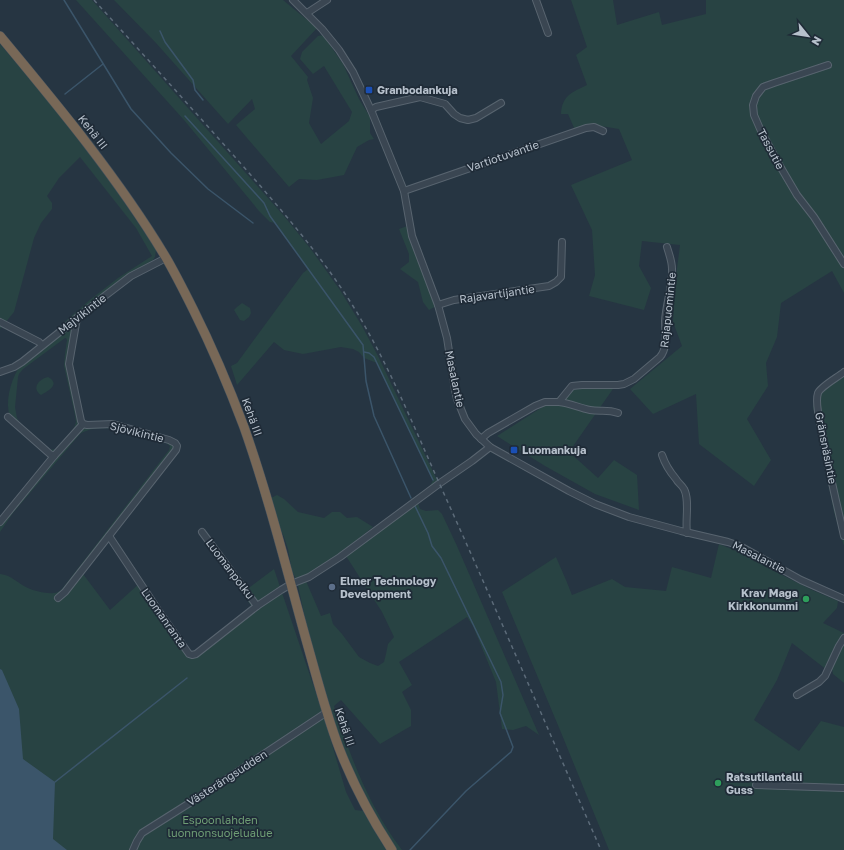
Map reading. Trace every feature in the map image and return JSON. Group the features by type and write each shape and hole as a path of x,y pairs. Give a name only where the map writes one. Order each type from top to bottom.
{"highway":[{"name":"Kehä III","path":"0,36 82,136 132,206 166,258 183,288 215,355 243,426 260,475 327,712 339,748 355,786 373,820 392,850"}],"street":[{"name":"Masalantie","path":"293,0 322,29 339,50 353,72 370,110 404,191 412,236 438,305 447,338 457,399 465,419 481,439 490,447 595,504 629,516 687,533 740,546 801,580 844,600"},
{"path":"307,13 327,0"},
{"path":"536,0 548,33"},
{"name":"Tassutie","path":"828,65 763,87 756,96 753,105 754,115 761,131 797,196 814,217 844,264"},
{"path":"370,110 376,107 420,97 445,104 454,114 460,118 468,120 476,118 501,102"},
{"name":"Vartiotuvantie","path":"404,191 586,128 594,127 602,131"},
{"name":"Rajavartijantie","path":"438,305 454,300 549,286 561,277 562,242"},
{"name":"Rajapuomintie","path":"560,402 572,386 624,384 634,379 662,355 665,347 666,319 672,269 667,248"},
{"name":"Majvikintie","path":"0,372 14,367 41,344 131,276 166,258"},
{"path":"0,522 54,456 83,424 81,421 69,364 77,318"},
{"path":"0,322 41,344"},
{"name":"Gränsnäsintie","path":"844,372 821,388 817,399 825,450 844,536"},
{"path":"481,439 488,433 535,406 545,402 566,402 591,411 611,410 618,413"},
{"path":"8,417 54,456"},
{"name":"Sjövikintie","path":"58,598 65,592 109,536 176,450 177,446 176,443 169,440 113,424 83,424"},
{"path":"291,584 309,577 340,557 490,447"},
{"path":"662,455 664,463 675,479 684,488 687,496 687,533"},
{"name":"Luomanpolku","path":"202,532 257,606"},
{"name":"Luomanranta","path":"109,536 153,603 189,654 192,655 196,654 257,606 291,584"},
{"path":"797,696 826,676 844,638"},
{"name":"Västerängsudden","path":"133,850 142,833 207,792 327,712"},
{"path":"756,785 844,788"}],"green space":[{"path":"76,0 92,0 284,216 310,248 340,290 362,326 379,358 438,482 430,486 433,480 377,363 364,358 359,352 353,349 341,347 303,354 284,350 274,342 237,385 231,366 237,363 303,273 308,269 276,223 270,222 259,211 184,120"},
{"path":"114,0 283,0 317,28 291,56 308,77 307,80 313,98 309,123 321,144 349,121 352,112 324,66 313,74 300,59 302,52 318,36 323,35 343,64 359,99 370,117 370,133 374,139 369,140 357,147 344,175 317,180 299,179 289,187 236,125 255,109 252,99 228,124 156,43"},
{"path":"571,0 613,0 617,25 659,12 662,25 706,14 706,0 844,0 844,293 832,271 781,303 777,337 766,363 768,386 747,419 771,460 754,486 699,444 696,394 653,414 630,389 682,346 673,322 675,284 680,245 642,241 639,266 651,288 644,310 589,296 595,275 592,230 571,185 632,160 619,129 595,125 575,130 568,114 561,114 566,98 573,92 587,85 576,55 587,47"},
{"path":"0,44 51,104 112,184 156,250 153,260 120,280 63,325 62,324 91,299 118,278 152,256 136,228 80,157 59,178 47,196 52,203 52,209 41,223 34,238 14,312 0,329"},
{"path":"410,225 438,305 429,310 423,302 418,282 400,269 409,262 409,254 399,229"},
{"path":"242,303 250,308 251,313 244,321 240,320 234,310"},
{"path":"70,327 72,328 73,330 67,364 79,423 72,436 56,453 51,453 10,417 8,405 9,393 18,369","holes":["66,338 64,366 76,422 74,428 56,449 50,450 20,423 17,418 15,407 18,377 23,369"]},
{"path":"844,373 844,546 834,512 813,407 817,399 817,387"},
{"path":"48,377 52,380 53,385 41,395 37,390 37,384"},
{"path":"615,386 569,452 598,478 614,460 637,475 639,510 595,494 545,466 497,436 569,390"},
{"name":"Espoonlahden luonnonsuojelualue","path":"112,426 174,444 174,448 58,597 61,600 83,574 110,610 141,582 192,653 252,607 242,593 274,569 324,717 346,792 355,810 363,811 386,850 0,850 0,574 8,576 24,586 44,593 56,593 62,589 169,450 170,446 166,443 111,429 99,428 80,434 13,513 0,532 0,526 79,430 91,427"},
{"path":"277,495 284,499 298,512 324,518 332,512 340,512 347,518 357,517 373,527 334,558 305,576 296,579 292,571 288,549 276,519 271,498"},
{"path":"418,503 420,509 426,511 438,510 442,514 539,735 526,726 513,730 502,729 496,682 473,626 467,617 399,662 412,685 402,692 411,710 411,726 380,744 341,700 334,706 347,744 370,799 390,834 402,850 396,850 365,797 347,758 333,718 308,631 298,586 299,583 306,581 321,616 330,613 333,624 359,657 378,666 384,662 388,644 394,637 382,612 346,556"},
{"path":"719,544 749,556 768,568 838,601 837,608 823,623 844,633 827,670 792,643 777,680 754,720 799,751 821,721 844,727 844,850 609,850 502,592 556,557 572,595 612,579 625,587 666,591 672,567 711,578"},
{"path":"844,644 844,683 833,674 832,669"}],"water":[{"path":"0,669 2,670 19,709 23,759 55,782 53,839 67,850 0,850"}],"waterway":[{"path":"64,0 131,109 171,153 208,189 253,223"},
{"path":"160,31 165,42 193,80 195,90 203,100"},
{"path":"65,94 103,64"},
{"path":"185,116 264,203 270,216 363,345 366,381 374,416 411,498"},
{"path":"364,352 369,353 374,357 433,480"},
{"path":"410,850 466,791 511,752 513,747 500,713 503,695 501,682 441,558 432,546 428,533 415,506"},
{"path":"55,782 187,678"}],"railway":[{"path":"94,0 282,211 312,248 353,306 379,352 402,400 601,850"}],"place":[{"name":"Granbodankuja","path":"369,90"},
{"name":"Luomankuja","path":"514,450"},
{"name":"Elmer Technology Development","path":"332,587"},
{"name":"Krav Maga Kirkkonummi","path":"806,599"},
{"name":"Ratsutilantalli Guss","path":"718,783"}]}
